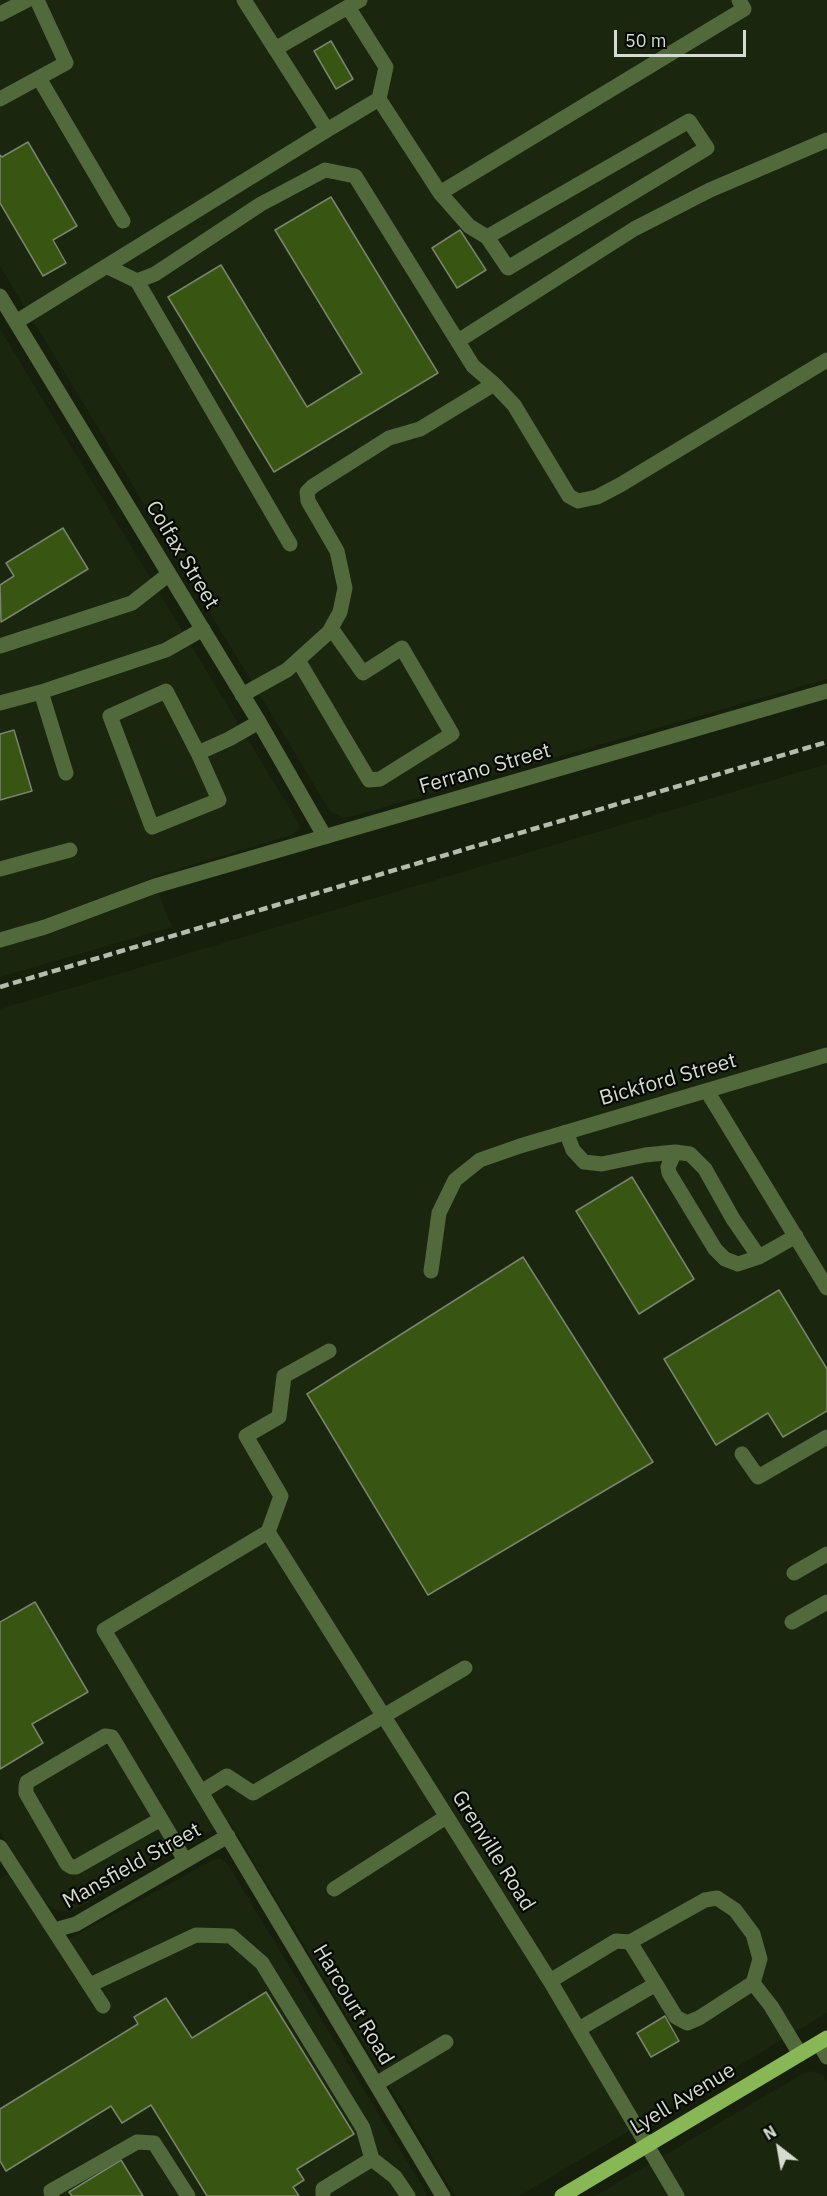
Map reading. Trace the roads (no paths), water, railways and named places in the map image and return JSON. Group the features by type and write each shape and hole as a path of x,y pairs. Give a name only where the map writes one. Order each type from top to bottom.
{"main road":[{"name":"Lyell Avenue","path":"561,2196 823,2040"}],"street":[{"path":"0,14 27,0"},
{"path":"0,99 66,63 37,0"},
{"path":"244,0 327,130"},
{"path":"440,193 744,9 739,0"},
{"path":"16,322 379,99 387,68 354,4 275,49"},
{"path":"39,78 123,221"},
{"path":"379,99 440,193 469,226 487,237 508,268 707,148 689,121 487,237"},
{"path":"458,341 634,229 710,190 827,140"},
{"path":"137,281 155,274 261,204 325,170 355,176 473,366 495,384 514,405 569,496 578,501 597,497 621,485 827,360"},
{"path":"106,266 137,281 290,544"},
{"name":"Colfax Street","path":"0,296 203,629 326,837"},
{"path":"242,694 286,670 298,660 331,628 340,612 345,588 341,564 337,551 309,501 307,492 389,438 420,429 495,384"},
{"path":"0,646 132,603 169,574"},
{"path":"298,660 369,780 380,779 453,734 402,648 363,672 331,628"},
{"path":"0,703 41,692 166,650 203,629"},
{"path":"166,691 198,753 219,800 152,827 110,716 166,691"},
{"path":"41,692 66,773"},
{"name":"Ferrano Street","path":"0,940 45,927 155,886 827,692"},
{"path":"198,753 259,722"},
{"path":"0,869 70,850"},
{"name":"Bickford Street","path":"431,1271 439,1213 455,1180 480,1160 566,1132 827,1055"},
{"path":"707,1091 827,1288"},
{"path":"566,1132 573,1150 584,1162 602,1164 645,1155 675,1152 690,1154 705,1169 759,1257"},
{"path":"675,1152 668,1167 669,1173 715,1249 725,1259 738,1264 759,1257 796,1236"},
{"path":"268,1532 281,1496 246,1436 279,1417 284,1376 329,1351"},
{"path":"742,1454 758,1477 827,1437"},
{"name":"Grenville Road","path":"268,1532 550,1981 677,2196"},
{"name":"Harcourt Road","path":"268,1532 104,1630 442,2196"},
{"path":"794,1573 827,1554"},
{"path":"792,1622 827,1602"},
{"path":"201,1792 227,1776 253,1793 465,1668"},
{"path":"160,1819 76,1867 72,1867 67,1864 26,1792 27,1782 105,1736 112,1737 160,1819 185,1862"},
{"path":"334,1889 446,1817"},
{"name":"Mansfield Street","path":"55,1930 76,1924 228,1836"},
{"path":"0,1847 103,2006"},
{"path":"550,1981 616,1941 630,1942 705,1900 717,1898 735,1910 753,1934 760,1959 753,1983 699,2018 687,2023 676,2017 630,1942"},
{"path":"90,1985 196,1935 231,1936 262,1963 363,2128 372,2159 395,2177 408,2196"},
{"path":"753,1983 771,2006 800,2054"},
{"path":"579,2029 656,1984"},
{"path":"823,2040 827,2057"},
{"path":"376,2084 446,2042"},
{"path":"52,2196 51,2191 137,2142 154,2142 188,2196"},
{"path":"323,2196 323,2189 372,2159"}],"railway":[{"path":"0,987 827,742"}]}
